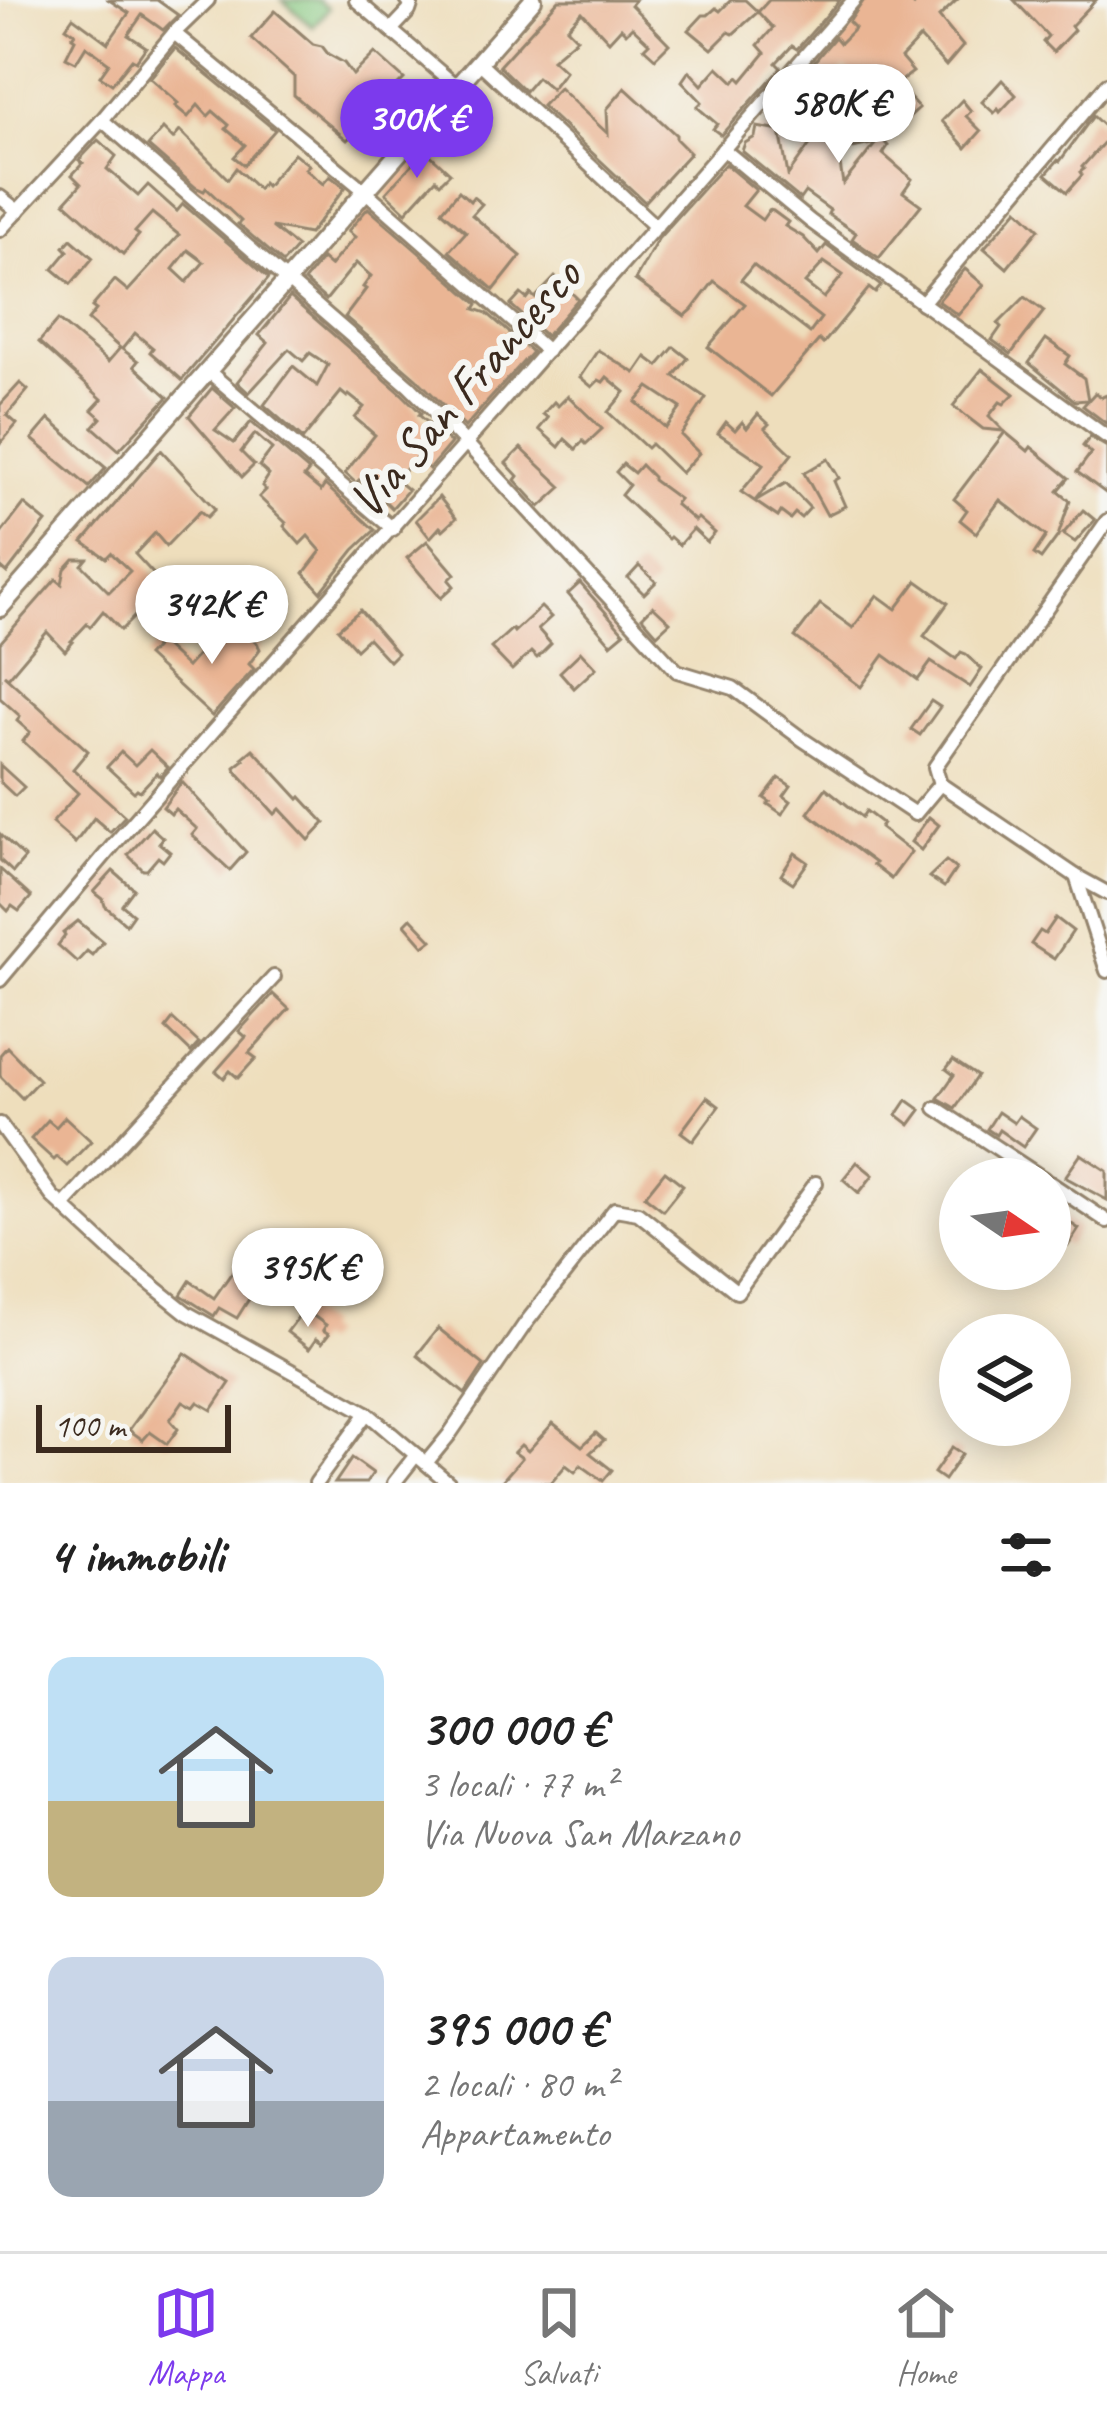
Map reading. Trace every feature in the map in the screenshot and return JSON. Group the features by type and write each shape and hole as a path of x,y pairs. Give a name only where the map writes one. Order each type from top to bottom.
{"main road":[{"path":"0,608 532,0"}],"street":[{"path":"0,230 208,0"},
{"path":"356,0 456,86"},
{"path":"391,30 409,11 407,0"},
{"path":"854,0 723,149 810,221 1107,437"},
{"path":"174,33 365,191 547,351"},
{"path":"478,61 656,227"},
{"path":"922,303 1107,84"},
{"path":"102,120 410,386 677,671 734,688 915,814 940,784"},
{"name":"Via San Francesco","path":"0,980 723,149"},
{"path":"0,197 18,211"},
{"path":"208,371 392,529"},
{"path":"1107,521 935,767 940,784 1107,893"},
{"path":"1076,876 1107,971"},
{"path":"63,1206 274,977"},
{"path":"937,1108 1012,1158"},
{"path":"0,1124 63,1206 187,1313 367,1413 448,1483"},
{"path":"394,1483 448,1436 525,1324 615,1209 638,1213 737,1292 816,1184"},
{"path":"1071,1197 1107,1221"},
{"path":"316,1483 367,1413"}],"green space":[{"path":"282,0 318,0 328,9 313,27"}],"building":[{"path":"109,0 157,0 178,15 163,30 142,15 128,35 146,47 112,84 100,76 109,63 86,46 76,62 66,57 75,39 66,27 73,17 108,43 129,13"},
{"path":"559,0 635,0 631,5 669,44 655,58 644,48 649,43 632,27 626,33 621,28 609,41 582,12 567,28 577,38 552,59 565,71 551,89 537,77 525,91 499,66"},
{"path":"731,0 745,0 758,12 712,49 689,30 703,15 716,8 720,11"},
{"path":"769,0 840,0 797,49 792,46 776,63 781,68 721,135 713,129 717,124 697,107 702,102 682,81 689,71 702,85 718,67 734,82 738,77 742,81 765,53 758,45 773,28 758,12"},
{"path":"864,0 908,0 914,5 918,0 957,0 939,17 963,46 946,66 920,38 901,58 913,72 897,84 919,108 909,117 870,75 867,80 862,74 856,79 845,68 833,80 813,63 835,37 840,43 855,28 849,22"},
{"path":"1014,0 1096,0 1053,52 1043,42 1048,36"},
{"path":"275,11 353,75 375,53 404,79 347,140 294,95 294,77 251,38"},
{"path":"175,48 275,130 244,165 234,157 245,145 226,129 229,125 213,111 208,116 198,105 188,117 150,78"},
{"path":"801,77 846,108 850,104 888,146 883,154 912,179 903,192 921,205 879,258 852,239 856,233 828,214 830,210 805,192 800,199 742,151 755,137 757,127 780,131 788,175 813,140 771,110","holes":["876,143 843,184 838,151"]},
{"path":"1002,80 1016,95 994,113 982,102"},
{"path":"559,88 608,134 607,109 625,88 690,153 645,202 542,106"},
{"path":"962,100 971,111 966,116 981,131 966,148 942,121"},
{"path":"1093,116 1107,129 1107,139 1067,192 1046,174"},
{"path":"163,129 173,139 180,131 228,179 236,168 258,189 294,153 323,184 330,176 345,188 309,234 272,227 297,247 283,263 206,188 195,187 148,146"},
{"path":"98,140 116,156 107,169 138,196 148,185 177,211 183,204 269,278 182,380 135,333 122,349 168,397 119,450 93,427 101,418 92,410 102,399 39,342 58,320 108,362 120,348 88,320 96,310 92,307 115,280 128,291 179,235 152,213 123,254 65,202 81,184 72,175 83,163 79,160","holes":["188,250 204,262 187,282 173,269"]},
{"path":"425,150 450,173 440,183 436,179 406,212 386,193"},
{"path":"725,164 756,190 743,206 762,220 773,211 819,254 826,245 881,286 875,293 869,288 771,396 708,347 745,304 714,281 685,316 635,280 658,239","holes":["824,262 843,275 824,298 805,283","753,265 821,318 810,333 741,280"]},
{"path":"459,191 482,204 472,215 521,256 494,290 449,251 466,232 442,211"},
{"path":"368,208 478,304 475,309 487,313 532,352 465,427 345,317 371,276 356,263 326,300 304,281 322,259 330,266 355,237 348,231"},
{"path":"1018,209 1039,229 1007,268 984,248"},
{"path":"71,239 93,258 71,284 53,269 68,251 64,247"},
{"path":"965,269 984,285 958,315 938,301"},
{"path":"555,277 578,299 546,336 511,305 521,294 535,298"},
{"path":"290,297 451,443 429,469 417,457 396,480 408,490 392,508 345,473 375,435 355,418 364,407 341,392 303,439 264,405 293,366 317,386 328,365 310,353 303,361 289,349 249,393 237,382 268,343 259,335"},
{"path":"1025,297 1044,311 1011,354 992,340 1001,327 998,324"},
{"path":"1046,339 1070,356 1065,364 1084,378 1088,400 1075,401 1029,363"},
{"path":"674,347 688,358 674,376 706,398 681,435 699,453 681,473 608,412 625,392 607,377 592,387 580,377 598,350 635,373 646,357 658,366","holes":["649,387 681,408 666,428 636,402"]},
{"path":"982,369 1014,394 989,416 1004,431 983,429 953,406"},
{"path":"20,383 28,390 7,415 17,424 0,444 0,405"},
{"path":"212,388 235,408 215,430 234,443 251,422 309,471 304,477 321,491 325,485 375,530 321,592 304,573 321,551 308,536 300,544 259,497 269,475 259,466 272,449 255,434 241,452 254,465 242,477 189,416"},
{"path":"1095,393 1107,395 1107,424 1083,406"},
{"path":"568,396 602,429 576,449 565,439 559,447 539,429 548,418 543,414"},
{"path":"758,414 769,424 765,428 792,454 755,501 786,483 810,508 801,518 795,513 790,519 781,512 778,517 741,492 764,464 718,433 726,422 735,430 742,422 747,428"},
{"path":"49,419 106,468 89,487 32,439"},
{"path":"1005,432 1069,478 1058,491 1070,501 1058,536 1041,559 1034,554 1046,536 1000,500 976,533 960,520 967,510 954,499"},
{"path":"1090,437 1107,447 1107,494 1077,472 1091,453 1083,446"},
{"path":"521,448 562,487 540,507 506,463"},
{"path":"161,450 215,509 207,517 200,511 166,546 155,533 135,554 176,603 156,623 143,608 121,630 103,611 65,651 47,632 8,678 4,675 88,751 73,769 125,816 110,832 94,818 75,843 52,823 78,793 23,741 30,732 0,698 0,643 56,579 62,584 65,569 74,559 87,559 82,565 109,592 130,571 111,553 106,558 83,542"},
{"path":"828,459 839,478 834,481 845,506 827,515 804,473"},
{"path":"623,464 634,473 641,465 679,499 675,504 715,533 707,542 693,529 679,545 668,539 621,495 629,485 616,472"},
{"path":"439,497 456,518 430,538 416,520"},
{"path":"24,504 46,522 7,573 0,567 0,535"},
{"path":"1083,510 1095,520 1075,542 1063,534"},
{"path":"427,541 455,574 449,580 454,586 441,598 407,558"},
{"path":"639,566 656,582 644,594 628,578"},
{"path":"917,581 948,603 924,636 956,659 961,652 966,654 982,669 970,687 931,662 918,680 884,655 861,687 795,637 820,604 853,628 877,595 896,609"},
{"path":"580,583 624,633 611,644 568,594"},
{"path":"653,606 670,622 657,634 642,617"},
{"path":"541,607 551,617 538,629 551,644 537,658 531,652 512,670 491,648"},
{"path":"360,610 397,653 389,661 368,638 356,649 338,629"},
{"path":"234,621 260,649 249,664 254,669 212,716 147,656 160,642 187,667"},
{"path":"581,652 596,668 574,688 560,672"},
{"path":"931,701 940,707 920,735 911,729"},
{"path":"253,749 325,823 309,840 280,809 275,814 236,771"},
{"path":"150,750 168,767 140,791 134,792 107,767 121,752 135,765"},
{"path":"0,765 24,787 15,796 0,782"},
{"path":"779,778 791,786 784,796 791,801 782,814 764,798"},
{"path":"182,782 246,852 230,870 192,835 197,829 175,809 171,814 163,807"},
{"path":"826,788 862,817 866,811 911,852 891,879 808,813"},
{"path":"929,817 939,825 921,850 911,842"},
{"path":"152,828 170,852 163,861 158,857 143,870 128,855"},
{"path":"0,834 25,858 13,872 0,860"},
{"path":"795,853 808,862 793,883 781,875"},
{"path":"946,861 956,869 944,887 929,877"},
{"path":"0,869 31,897 19,911 12,906 8,911 0,903"},
{"path":"113,871 134,889 122,905 133,914 126,924 94,892"},
{"path":"411,918 432,940 424,946 405,924"},
{"path":"1056,918 1073,931 1054,959 1031,944"},
{"path":"78,921 103,942 77,962 58,945 63,933"},
{"path":"273,994 289,1009 249,1053 256,1058 238,1078 230,1071 224,1078 216,1071 246,1037 239,1031"},
{"path":"173,1019 199,1043 191,1052 166,1028"},
{"path":"7,1047 39,1080 22,1098 0,1076 0,1055"},
{"path":"953,1060 977,1076 955,1108 938,1098 954,1075 946,1069"},
{"path":"707,1097 719,1106 693,1141 681,1132"},
{"path":"907,1100 921,1110 910,1125 897,1115"},
{"path":"998,1112 1014,1123 1019,1116 1036,1128 1023,1147 999,1130 996,1135 987,1129"},
{"path":"65,1117 91,1141 67,1166 31,1139 48,1120 56,1127"},
{"path":"1081,1154 1107,1171 1107,1200 1071,1180 1071,1168"},
{"path":"857,1162 873,1175 859,1193 843,1179"},
{"path":"665,1171 683,1185 663,1210 645,1196"},
{"path":"246,1252 269,1267 237,1318 219,1308 214,1316 181,1295 190,1281 214,1298"},
{"path":"304,1309 326,1325 323,1330 329,1334 322,1343 316,1339 309,1349 287,1332"},
{"path":"438,1328 484,1365 465,1394 417,1355"},
{"path":"185,1353 230,1383 212,1410 183,1401 170,1420 178,1429 167,1444 150,1432 143,1440 129,1430"},
{"path":"553,1423 582,1446 596,1433 604,1440 590,1453 612,1470 603,1481 581,1465 575,1472 566,1465 551,1483 500,1483 522,1458 514,1452 521,1445 528,1451"},
{"path":"952,1447 962,1454 944,1480 934,1473"},
{"path":"352,1458 373,1473 366,1483 335,1483"}]}
